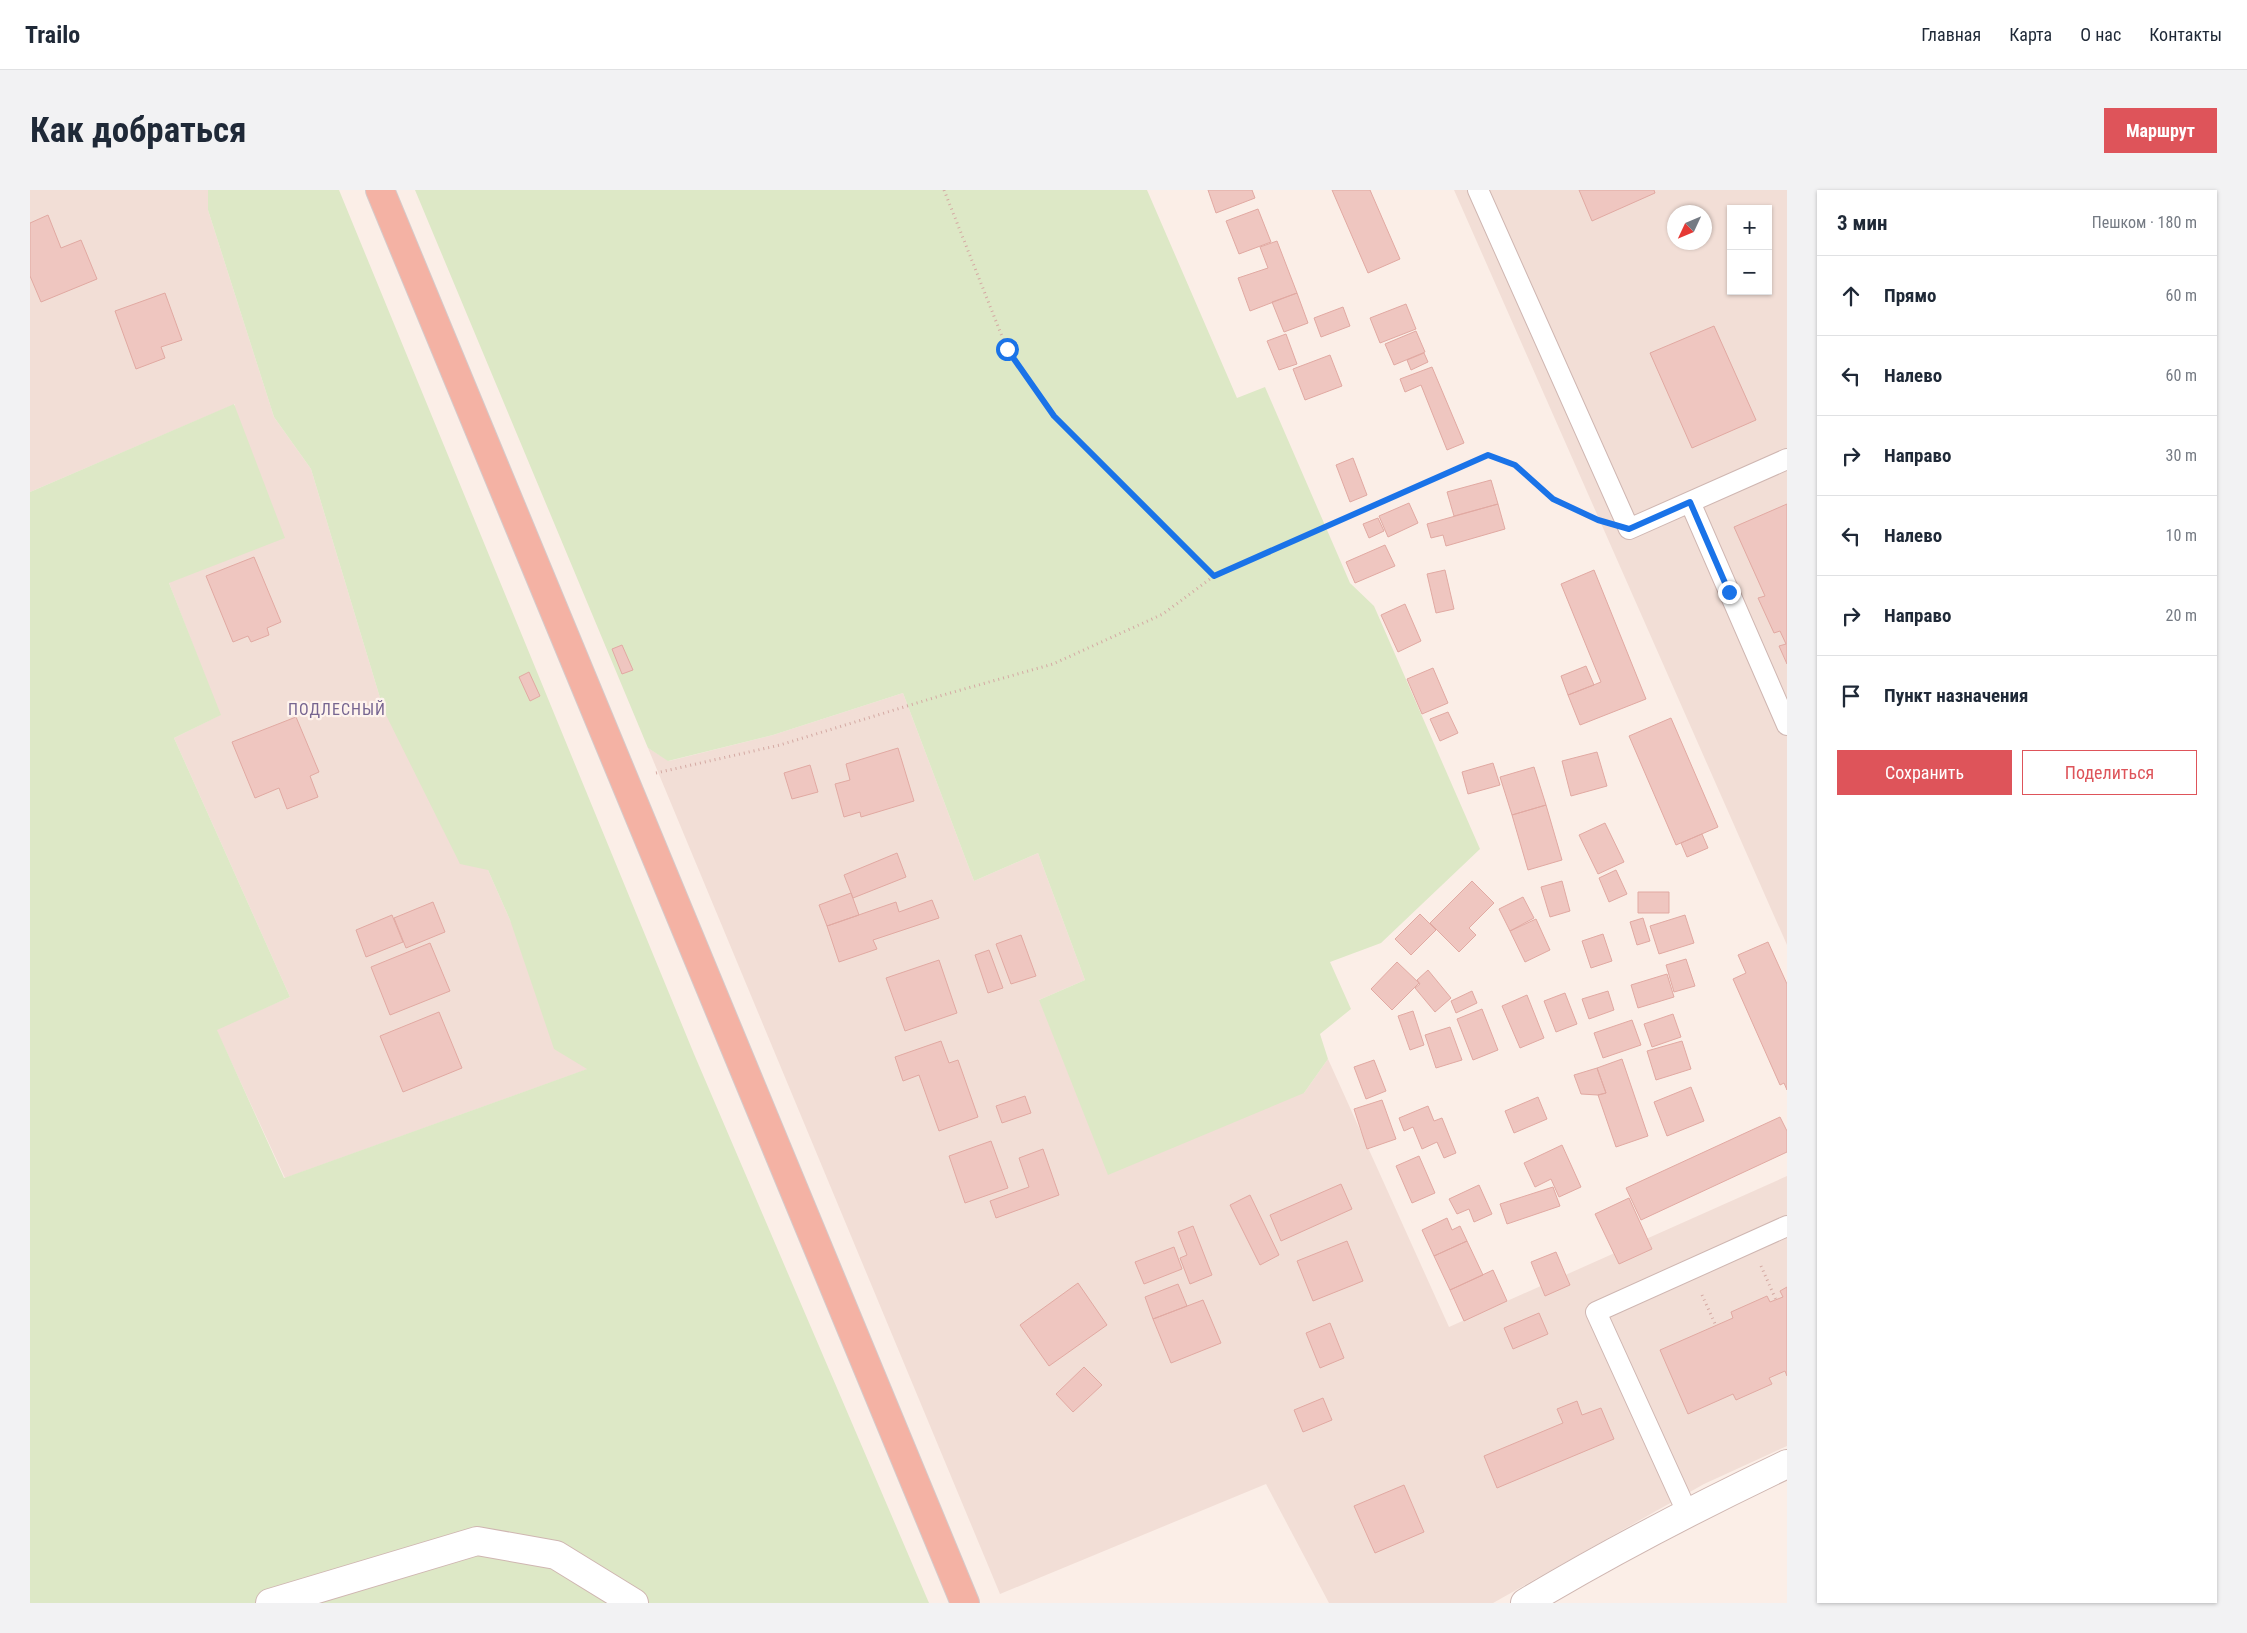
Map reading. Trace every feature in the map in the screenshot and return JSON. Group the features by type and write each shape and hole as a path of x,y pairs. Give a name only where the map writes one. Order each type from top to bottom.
{"highway":[{"path":"380,190 965,1603"}],"street":[{"path":"1525,1603 1593,1562 1687,1512 1787,1464"},
{"path":"270,1603 477,1541 556,1555 634,1603"}],"lane":[{"path":"1478,190 1629,529 1787,458"},
{"path":"1690,502 1787,725"},
{"path":"1687,1512 1596,1312 1787,1226"}],"path":[{"path":"944,190 1007,349 1054,416 1214,576"},
{"path":"623,779 780,745 943,695 1053,664 1163,614 1214,576 1488,455 1515,465 1553,499 1598,520 1629,529"},
{"path":"1751,1242 1776,1300"},
{"path":"1691,1269 1716,1326"}],"shaded area":[{"path":"30,190 208,190 208,210 274,417 311,469 384,711 488,870 510,920 588,1069 285,1178 216,1029 290,997 174,738 220,715 169,583 235,404 30,492"},
{"path":"1454,190 1787,190 1787,945"},
{"path":"903,693 974,881 1038,853 1085,980 1039,1000 1304,1093 1328,1059 1449,1327 1787,1176 1787,1446 1704,1484 1493,1603 1329,1603 1266,1484 1000,1594 648,748 669,761 773,735"}],"green space":[{"path":"208,190 339,190 694,1054 929,1603 30,1603 30,492 234,404 285,538 169,583 221,715 174,738 290,997 217,1030 284,1178 587,1069 554,1049 510,920 488,870 460,864 384,711 311,469 274,417 208,210"},
{"path":"415,190 1147,190 1237,398 1265,387 1350,583 1374,606 1480,849 1381,943 1330,962 1351,1009 1320,1034 1328,1059 1304,1093 1108,1175 1039,1000 1085,980 1038,853 974,881 903,693 773,735 668,761 648,748"}],"building":[{"path":"1208,190 1252,190 1255,198 1216,213"},
{"path":"1332,190 1370,190 1400,259 1368,273"},
{"path":"1579,190 1654,190 1655,193 1592,221"},
{"path":"1258,209 1271,242 1239,254 1226,221"},
{"path":"48,215 61,248 81,240 97,279 41,302 30,276 30,223"},
{"path":"1277,241 1297,293 1250,311 1238,278 1268,268 1260,247"},
{"path":"165,293 182,340 161,347 165,358 136,369 115,311"},
{"path":"1297,293 1308,323 1284,332 1272,302"},
{"path":"1406,304 1416,329 1380,343 1370,318"},
{"path":"1343,307 1350,326 1321,337 1314,318"},
{"path":"1714,326 1756,420 1692,448 1650,353"},
{"path":"1416,331 1425,352 1394,365 1385,344"},
{"path":"1286,334 1297,364 1279,370 1267,341"},
{"path":"1424,353 1428,362 1411,370 1407,360"},
{"path":"1330,355 1342,386 1305,400 1293,369"},
{"path":"1432,367 1464,443 1447,450 1421,385 1405,392 1400,379"},
{"path":"1353,458 1367,495 1350,502 1336,465"},
{"path":"1491,480 1498,504 1454,516 1447,492"},
{"path":"1409,503 1418,523 1388,537 1379,516"},
{"path":"1498,504 1505,529 1446,546 1443,535 1431,538 1427,524"},
{"path":"1787,504 1787,664 1779,646 1786,644 1780,631 1774,633 1758,598 1765,596 1734,527"},
{"path":"1378,518 1384,531 1369,538 1363,524"},
{"path":"1385,545 1395,566 1355,583 1346,562"},
{"path":"254,557 281,622 267,628 269,635 251,642 248,636 233,642 206,576"},
{"path":"1445,570 1454,609 1436,613 1427,574"},
{"path":"1594,570 1646,699 1580,725 1568,695 1601,682 1561,584"},
{"path":"1405,604 1421,641 1398,652 1381,615"},
{"path":"622,645 633,670 622,674 612,649"},
{"path":"1586,666 1594,685 1568,695 1561,676"},
{"path":"1433,668 1448,703 1422,714 1407,679"},
{"path":"529,672 540,696 530,701 519,677"},
{"path":"1448,712 1458,733 1440,741 1430,719"},
{"path":"296,717 319,772 310,776 318,797 287,809 279,788 255,798 232,742"},
{"path":"1671,718 1718,827 1676,845 1629,736"},
{"path":"898,748 914,801 861,817 860,812 844,817 835,784 850,780 846,764"},
{"path":"1597,752 1607,786 1571,796 1562,761"},
{"path":"1493,763 1500,785 1468,794 1462,772"},
{"path":"810,765 818,792 792,799 784,773"},
{"path":"1534,767 1546,805 1512,815 1500,777"},
{"path":"1546,805 1562,860 1528,870 1512,815"},
{"path":"1605,823 1624,862 1598,874 1579,835"},
{"path":"1702,834 1708,848 1687,857 1681,843"},
{"path":"897,853 906,877 853,898 844,875"},
{"path":"1616,870 1627,894 1609,902 1599,878"},
{"path":"1472,881 1494,903 1469,928 1476,935 1459,952 1430,923"},
{"path":"1562,881 1570,911 1550,917 1541,887"},
{"path":"1638,892 1669,892 1669,913 1638,913"},
{"path":"851,893 859,915 827,926 819,905"},
{"path":"1523,897 1534,918 1510,931 1499,909"},
{"path":"932,900 939,918 873,940 877,949 839,962 827,926 896,902 899,912"},
{"path":"433,902 445,932 406,948 394,918"},
{"path":"1420,914 1436,930 1411,955 1395,939"},
{"path":"392,915 403,942 366,957 356,930"},
{"path":"1685,915 1694,943 1659,954 1650,926"},
{"path":"1643,918 1650,941 1637,945 1630,922"},
{"path":"1536,919 1550,950 1525,962 1510,931"},
{"path":"1603,934 1612,961 1591,968 1582,941"},
{"path":"1021,935 1036,976 1011,984 996,944"},
{"path":"1768,942 1787,984 1787,1090 1784,1083 1780,1085 1733,979 1746,973 1738,955"},
{"path":"430,943 450,991 390,1015 371,967"},
{"path":"989,950 1003,988 988,993 975,955"},
{"path":"1686,959 1695,986 1674,992 1666,965"},
{"path":"939,960 957,1013 905,1031 886,978"},
{"path":"1397,962 1419,983 1392,1010 1371,989"},
{"path":"1428,970 1451,998 1435,1012 1415,988 1420,984 1417,980"},
{"path":"1667,974 1674,997 1638,1008 1631,985"},
{"path":"1472,991 1477,1003 1456,1013 1451,1001"},
{"path":"1608,991 1614,1010 1589,1019 1582,999"},
{"path":"1565,993 1577,1024 1556,1032 1544,1001"},
{"path":"1527,995 1544,1038 1520,1048 1502,1006"},
{"path":"1482,1009 1498,1050 1473,1060 1457,1019"},
{"path":"1413,1011 1424,1045 1410,1050 1398,1016"},
{"path":"439,1012 462,1068 403,1092 380,1036"},
{"path":"1673,1014 1681,1037 1652,1047 1644,1024"},
{"path":"1632,1020 1641,1045 1603,1058 1594,1033"},
{"path":"1450,1027 1462,1060 1436,1068 1425,1035"},
{"path":"941,1041 949,1063 958,1060 978,1117 939,1131 919,1075 903,1081 895,1057"},
{"path":"1682,1041 1691,1069 1656,1080 1647,1051"},
{"path":"1622,1059 1648,1136 1616,1147 1598,1095 1606,1093 1597,1068"},
{"path":"1374,1060 1386,1091 1366,1099 1354,1067"},
{"path":"1597,1068 1606,1093 1598,1095 1581,1094 1574,1075"},
{"path":"1691,1087 1704,1121 1667,1136 1654,1102"},
{"path":"1025,1096 1031,1113 1002,1123 996,1106"},
{"path":"1538,1097 1547,1119 1514,1133 1505,1111"},
{"path":"1382,1100 1396,1139 1367,1149 1354,1109"},
{"path":"1428,1106 1434,1121 1442,1118 1456,1153 1444,1158 1437,1142 1422,1149 1413,1127 1404,1131 1399,1118"},
{"path":"1780,1117 1787,1131 1787,1152 1641,1220 1626,1188"},
{"path":"991,1141 1008,1188 965,1203 949,1156"},
{"path":"1562,1145 1581,1187 1559,1197 1551,1179 1535,1187 1524,1163"},
{"path":"1043,1149 1059,1195 996,1218 990,1201 1029,1187 1019,1158"},
{"path":"1419,1156 1435,1193 1412,1203 1396,1166"},
{"path":"1341,1184 1352,1209 1281,1241 1270,1215"},
{"path":"1479,1185 1492,1214 1474,1222 1469,1209 1457,1214 1449,1199"},
{"path":"1553,1187 1560,1206 1507,1224 1500,1204"},
{"path":"1250,1195 1279,1255 1260,1265 1230,1205"},
{"path":"1629,1198 1652,1249 1619,1264 1595,1214"},
{"path":"1447,1218 1452,1230 1460,1226 1467,1241 1434,1256 1422,1230"},
{"path":"1193,1226 1212,1275 1190,1284 1180,1258 1187,1255 1178,1232"},
{"path":"1347,1241 1363,1281 1313,1301 1297,1261"},
{"path":"1467,1241 1483,1275 1450,1290 1434,1256"},
{"path":"1174,1247 1182,1269 1144,1284 1135,1262"},
{"path":"1556,1252 1570,1285 1545,1296 1531,1262"},
{"path":"1493,1270 1507,1301 1464,1321 1450,1290"},
{"path":"1078,1283 1107,1325 1049,1366 1020,1325"},
{"path":"1178,1284 1187,1306 1153,1319 1145,1297"},
{"path":"1787,1287 1787,1376 1785,1371 1769,1378 1772,1384 1736,1400 1733,1394 1688,1414 1660,1350 1733,1318 1731,1312 1767,1296 1770,1302 1783,1297 1780,1291"},
{"path":"1203,1300 1221,1343 1171,1363 1153,1319"},
{"path":"1539,1313 1548,1334 1513,1349 1504,1328"},
{"path":"1330,1323 1344,1358 1320,1368 1306,1333"},
{"path":"1084,1367 1102,1385 1073,1412 1056,1394"},
{"path":"1323,1398 1332,1420 1303,1432 1294,1410"},
{"path":"1577,1401 1582,1415 1601,1408 1614,1439 1497,1488 1484,1456 1563,1423 1557,1409"},
{"path":"1404,1485 1424,1532 1375,1553 1354,1506"}],"district":[{"name":"ПОДЛЕСНЫЙ","path":"337,709"}],"route":[{"path":"1007,349 1054,416 1214,576 1488,455 1515,465 1553,499 1598,520 1629,529 1690,502 1729,592"}]}
